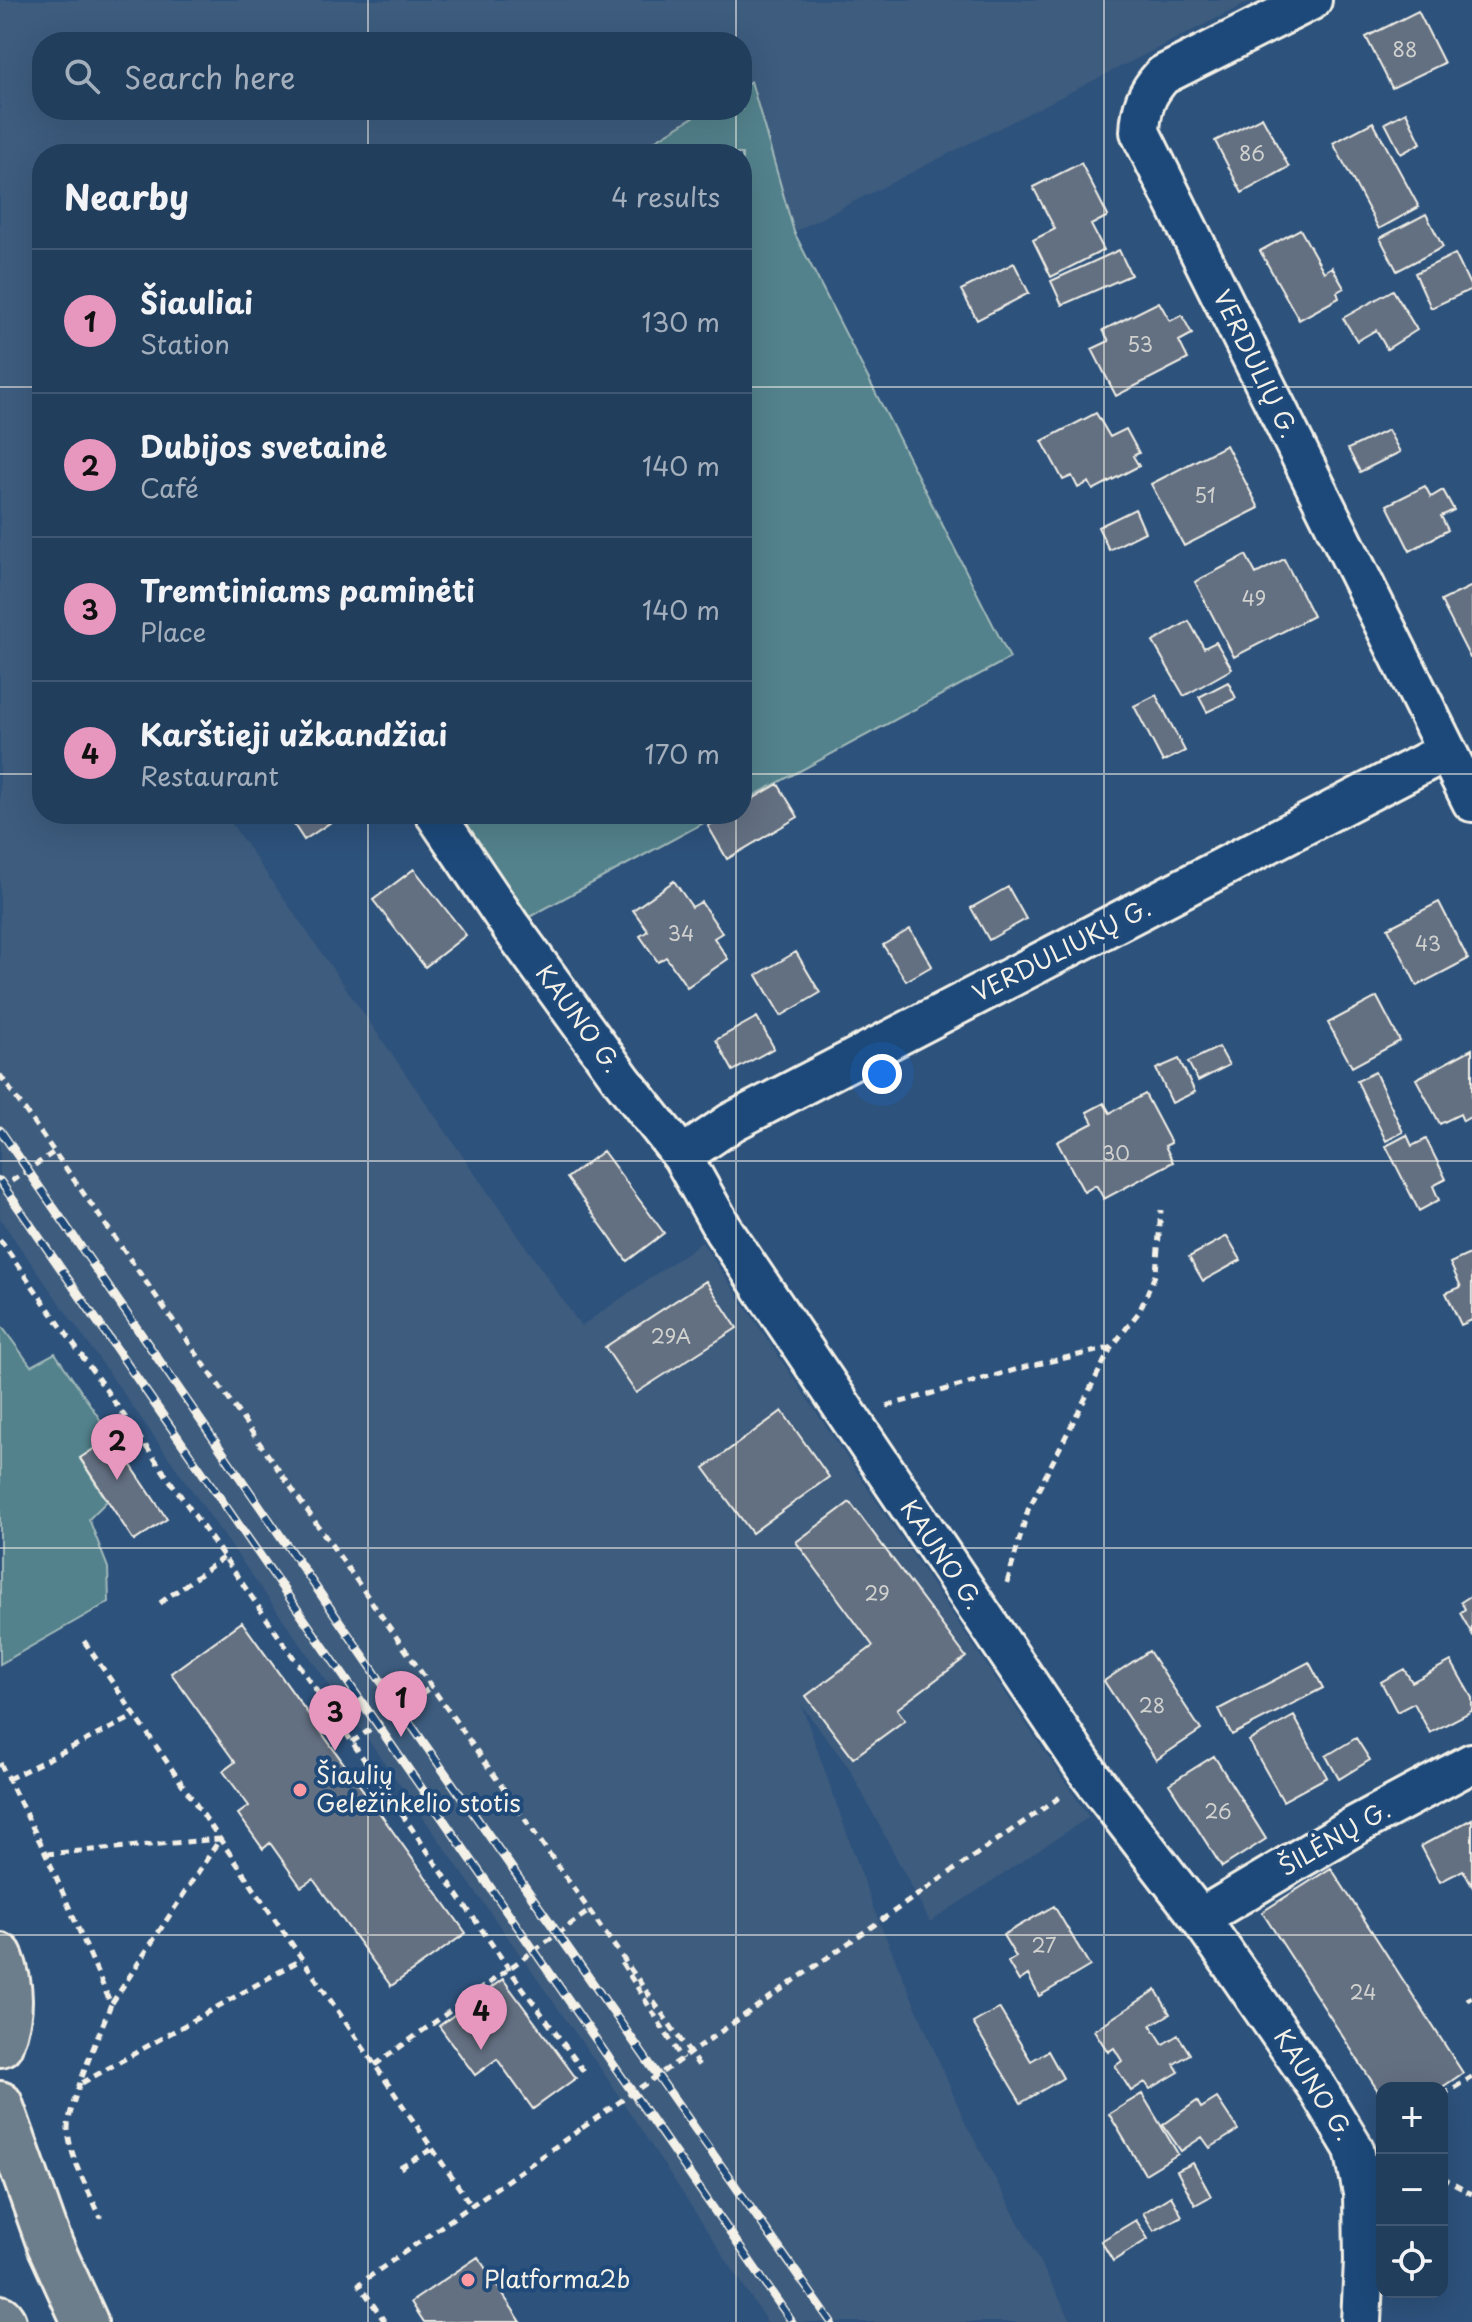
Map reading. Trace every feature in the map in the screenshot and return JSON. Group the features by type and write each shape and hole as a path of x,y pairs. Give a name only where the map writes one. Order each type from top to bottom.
{"main road":[{"path":"0,1956 7,1975 10,1998 8,2021 0,2044"},
{"path":"0,2104 50,2245 85,2322"}],"street":[{"name":"VERDULIŲ G.","path":"1312,0 1163,75 1151,88 1141,108 1140,132 1472,802"},
{"name":"VERDULIUKŲ G.","path":"682,1156 732,1122 1447,751"},
{"name":"KAUNO G.","path":"442,824 511,927 622,1080 682,1156 724,1231 1090,1775 1200,1918 1316,2086 1354,2149 1363,2193 1361,2322"},
{"name":"ŠILĖNŲ G.","path":"1200,1918 1353,1827 1472,1763"}],"path":[{"path":"0,1075 699,2066"},
{"path":"0,1189 54,1152"},
{"path":"987,1623 1010,1577 1028,1510 1111,1348 1139,1312 1156,1273 1161,1210"},
{"path":"0,1240 587,2076"},
{"path":"848,1416 1029,1366 1111,1348"},
{"path":"160,1603 224,1557"},
{"path":"84,1641 471,2205"},
{"path":"352,1742 431,1687"},
{"path":"8,1779 135,1716"},
{"path":"0,1763 46,1854 111,2004"},
{"path":"385,2322 359,2284 1059,1797"},
{"path":"46,1854 220,1839"},
{"path":"101,2218 76,2159 68,2128 81,2083 111,2004 220,1839"},
{"path":"375,2065 589,1911"},
{"path":"589,1911 682,2059"},
{"path":"81,2083 302,1959"},
{"path":"1448,2091 1472,2077"},
{"path":"400,2168 432,2149"},
{"path":"1448,2181 1472,2194"}],"shaded area":[{"path":"0,0 1253,0 794,232 752,82 752,32 32,32 32,120 689,120 649,144 32,144 32,824 232,824 581,1326 702,1242 1089,1817 930,1922 849,1768 802,1706 873,1907 966,2124 1072,2322 767,2322 605,2075 0,1219"}],"green space":[{"path":"752,85 794,232 1010,658 752,797 752,144 649,144 689,120 752,120"},
{"path":"442,824 702,824 511,927"},
{"path":"0,1324 31,1366 55,1353 112,1437 80,1459 107,1501 89,1519 108,1568 109,1602 0,1664"}],"building":[{"path":"1418,11 1444,63 1392,88 1366,37"},
{"path":"1406,112 1421,143 1401,154 1385,123"},
{"path":"1262,117 1289,167 1242,193 1215,141"},
{"path":"1373,122 1419,207 1379,229 1333,143"},
{"path":"1081,163 1108,216 1091,225 1104,250 1051,277 1033,240 1055,229 1033,187"},
{"path":"1426,214 1443,247 1397,271 1380,238"},
{"path":"1300,229 1324,272 1332,267 1344,288 1337,292 1339,298 1299,320 1260,251"},
{"path":"1119,250 1131,275 1062,305 1051,281"},
{"path":"1455,254 1472,289 1431,308 1415,273"},
{"path":"1014,263 1029,293 977,320 961,290"},
{"path":"1393,290 1417,330 1387,349 1376,330 1357,341 1343,318"},
{"path":"1159,302 1170,321 1182,315 1192,334 1179,341 1188,359 1116,396 1092,349 1109,341 1103,330"},
{"path":"1096,413 1110,437 1126,429 1139,453 1133,456 1139,466 1093,490 1089,482 1078,488 1072,476 1063,480 1042,441"},
{"path":"1388,430 1400,452 1360,472 1348,449"},
{"path":"1226,445 1259,508 1184,546 1151,484"},
{"path":"1425,486 1431,497 1443,490 1454,510 1441,516 1448,530 1410,551 1387,505"},
{"path":"1135,509 1145,532 1109,550 1098,527"},
{"path":"1246,555 1256,574 1284,559 1313,616 1234,657 1195,582"},
{"path":"1472,586 1472,657 1470,658 1441,601"},
{"path":"1189,621 1204,648 1216,642 1232,669 1184,696 1153,642"},
{"path":"1228,682 1236,698 1207,712 1199,697"},
{"path":"1156,695 1185,751 1163,762 1134,706"},
{"path":"778,784 798,817 727,859 708,826 752,824 752,799"},
{"path":"294,824 328,824 304,840"},
{"path":"414,869 466,935 425,967 373,900"},
{"path":"674,881 692,907 701,902 722,933 714,938 728,959 687,987 666,957 658,962 640,936 648,931 633,910"},
{"path":"1008,887 1026,919 989,940 971,908"},
{"path":"1439,902 1468,959 1417,986 1388,928"},
{"path":"910,929 932,966 906,981 883,945"},
{"path":"796,952 820,993 781,1016 757,975"},
{"path":"1377,997 1400,1041 1352,1067 1328,1023"},
{"path":"757,1017 774,1048 733,1071 716,1040"},
{"path":"1219,1047 1229,1065 1198,1081 1188,1062"},
{"path":"1472,1049 1472,1116 1463,1121 1460,1114 1440,1124 1416,1079"},
{"path":"1179,1059 1195,1092 1172,1103 1156,1069"},
{"path":"1375,1072 1403,1132 1386,1141 1357,1081"},
{"path":"1145,1094 1171,1143 1165,1146 1173,1162 1104,1199 1096,1185 1084,1192 1057,1142 1093,1123 1087,1112 1104,1103 1110,1113"},
{"path":"1407,1135 1412,1146 1426,1139 1446,1179 1433,1186 1439,1200 1419,1211 1386,1146"},
{"path":"603,1151 664,1233 627,1261 567,1178"},
{"path":"1227,1236 1241,1260 1203,1281 1189,1257"},
{"path":"1472,1253 1472,1320 1461,1325 1446,1293 1461,1287 1450,1263"},
{"path":"706,1281 737,1328 636,1393 605,1347"},
{"path":"782,1411 829,1477 752,1533 704,1468"},
{"path":"112,1437 167,1519 134,1541 80,1458"},
{"path":"850,1502 966,1657 897,1709 905,1720 853,1758 806,1696 873,1646 796,1542"},
{"path":"1472,1595 1472,1634 1460,1613 1465,1609 1461,1602"},
{"name":"Šiaulių Geležinkelio stotis","path":"242,1622 466,1933 391,1986 313,1879 301,1887 270,1843 263,1849 238,1814 249,1806 223,1771 235,1762 171,1673"},
{"path":"1149,1651 1201,1730 1156,1760 1104,1681"},
{"path":"1451,1661 1472,1698 1472,1711 1430,1733 1414,1703 1397,1712 1381,1682 1404,1669 1412,1682"},
{"path":"1309,1662 1323,1688 1232,1735 1219,1709"},
{"path":"1294,1716 1327,1777 1283,1801 1249,1741"},
{"path":"1356,1738 1370,1760 1339,1779 1326,1756"},
{"path":"1214,1756 1266,1839 1222,1867 1169,1784"},
{"path":"1472,1819 1472,1886 1463,1870 1440,1882 1421,1846"},
{"path":"1331,1868 1463,2073 1448,2083 1376,2082 1376,2088 1262,1912"},
{"path":"1054,1906 1090,1966 1039,1996 1028,1975 1019,1981 1008,1962 1016,1957 1003,1935"},
{"path":"503,1979 576,2078 533,2109 497,2059 475,2075 439,2026"},
{"path":"1156,1990 1170,2014 1151,2025 1163,2044 1178,2035 1190,2054 1174,2064 1179,2072 1150,2089 1145,2082 1131,2091 1115,2066 1122,2061 1114,2048 1108,2052 1094,2030"},
{"path":"999,2008 1031,2061 1048,2051 1063,2078 1021,2103 973,2023"},
{"path":"1142,2094 1178,2154 1145,2174 1109,2114"},
{"path":"1217,2098 1238,2130 1210,2148 1202,2137 1181,2151 1163,2125 1197,2101 1201,2108"},
{"path":"1193,2163 1211,2196 1195,2205 1177,2171"},
{"path":"1171,2196 1182,2216 1154,2231 1143,2213"},
{"path":"1136,2220 1148,2239 1113,2261 1101,2241"},
{"name":"Platforma2b","path":"478,2257 521,2322 424,2322 411,2302"}],"railway":[{"path":"0,1130 400,1709 831,2322"},
{"path":"0,1181 792,2322"}],"place":[{"name":"Dubijos svetainė","path":"117,1480"},
{"name":"Šiauliai","path":"401,1737"},
{"name":"Tremtiniams paminėti","path":"335,1751"},
{"name":"Šiaulių Geležinkelio stotis","path":"300,1790"},
{"name":"Karštieji užkandžiai","path":"481,2050"},
{"name":"Platforma2b","path":"468,2280"}]}
